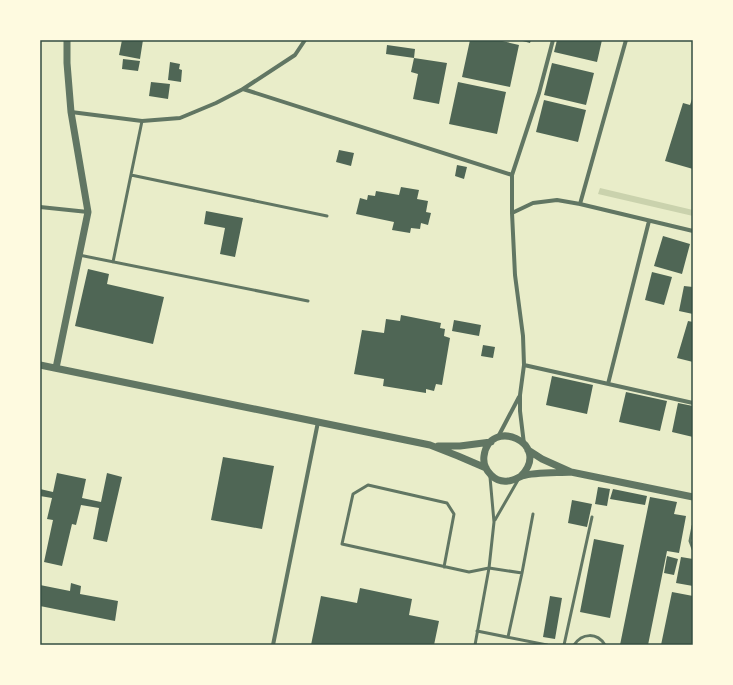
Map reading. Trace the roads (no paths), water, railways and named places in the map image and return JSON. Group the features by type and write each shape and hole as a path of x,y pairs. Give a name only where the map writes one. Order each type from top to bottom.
{"street":[{"path":"56,368 88,212 71,112 67,63 67,40"},
{"path":"71,112 142,121 180,118 216,103 242,89 295,55 305,40"},
{"path":"40,365 430,445 458,456 488,471 500,481 513,481 520,477 526,471 530,457 521,428 520,395 524,365 523,336 515,275 512,175 539,92 553,40"},
{"path":"580,204 626,40"},
{"path":"242,89 512,175"},
{"path":"512,213 533,204 556,200 580,204 693,231"},
{"path":"40,207 88,212"},
{"path":"608,384 649,221"},
{"path":"524,365 693,403"},
{"path":"488,471 484,462 486,447 494,440 506,424 520,395"},
{"path":"274,645 318,421"},
{"path":"430,445 460,446 494,440 504,436 512,436 519,439 526,447 552,464 571,472 693,497"},
{"path":"520,477 571,472"}],"lane":[{"path":"113,262 142,121"},
{"path":"131,175 327,216"},
{"path":"79,255 308,301"},
{"path":"475,645 489,568 494,522 488,471"},
{"path":"494,522 507,497 520,477"},
{"path":"444,567 454,514 447,503 368,485 353,494 342,544 444,567 469,572 489,568 522,573"},
{"path":"508,637 533,514"},
{"path":"564,645 592,517"},
{"path":"693,526 690,541 693,549"},
{"path":"477,631 547,645"},
{"path":"574,645 582,637 592,635 598,637 604,645"}]}
